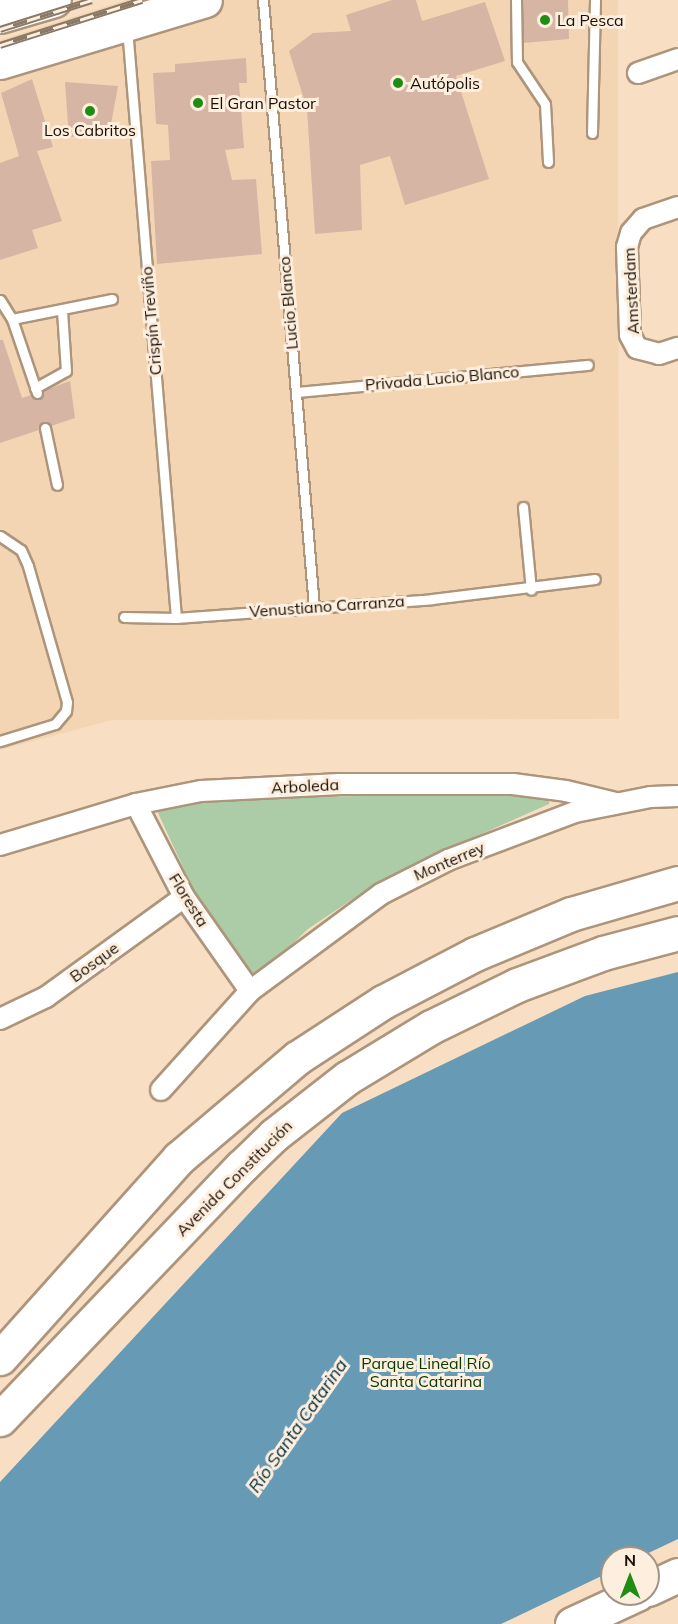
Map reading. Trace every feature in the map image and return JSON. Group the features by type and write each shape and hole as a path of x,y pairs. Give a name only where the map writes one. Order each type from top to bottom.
{"highway":[{"path":"0,62 205,0"},
{"path":"0,16 43,1"},
{"path":"3,1354 179,1158 297,1058 383,1002 475,954 571,914 678,882"},
{"name":"Avenida Constitución","path":"0,1419 241,1167 274,1135 346,1078 431,1027 517,985 603,953 678,933"},
{"path":"660,1583 678,1575"},
{"path":"572,1624 611,1606"}],"street":[{"path":"638,73 678,59"},
{"name":"Amsterdam","path":"678,207 643,219 631,233 627,247 630,335 637,348 659,354 678,348"},
{"name":"Arboleda","path":"0,845 136,804 201,791 340,784 467,784 555,789 616,803"},
{"name":"Monterrey","path":"161,1090 250,991 348,917 414,876 564,816 616,803 678,795"},
{"name":"Floresta","path":"136,804 184,897 250,991"},
{"name":"Bosque","path":"0,1019 46,997 184,897"}],"lane":[{"name":"Lucio Blanco","path":"263,0 314,607"},
{"path":"516,0 517,62 545,104 548,162"},
{"path":"592,133 595,0"},
{"name":"Crispín Treviño","path":"127,24 176,618"},
{"path":"12,319 112,299"},
{"path":"0,300 12,319 36,391 66,371 62,309"},
{"name":"Privada Lucio Blanco","path":"296,392 588,365"},
{"path":"45,428 57,485"},
{"path":"524,507 531,590"},
{"path":"0,536 21,550 28,566 66,702 62,719 55,724 0,741"},
{"name":"Venustiano Carranza","path":"124,617 176,618 531,590 596,579"}],"shaded area":[{"path":"126,0 618,0 619,719 112,720 0,750 0,40"}],"green space":[{"path":"536,793 550,798 549,804 430,857 357,896 308,929 259,976 253,976 195,893 158,813 162,805 246,798"}],"water":[{"name":"Río Santa Catarina","path":"678,972 678,1539 660,1548 600,1546 600,1577 501,1624 0,1624 0,1482 342,1113 585,996"}],"building":[{"path":"392,0 416,0 422,21 485,2 505,61 456,76 489,179 405,205 390,156 360,165 362,230 315,234 307,109 289,51 313,33 351,31 346,15"},
{"name":"La Pesca","path":"523,0 568,0 569,39 523,43"},
{"path":"246,58 247,83 239,83 244,148 225,150 232,180 256,179 262,254 157,264 151,161 170,160 168,125 156,124 153,73 175,72 175,64"},
{"path":"32,79 53,147 37,151 62,221 32,230 38,248 0,260 0,163 19,156 1,93"},
{"name":"Los Cabritos","path":"65,82 118,86 109,135 69,137"},
{"path":"0,340 3,340 22,398 31,395 40,399 43,391 70,381 75,418 51,426 43,422 39,430 0,443"}],"railway":[{"path":"0,29 92,0"},
{"path":"0,45 142,0"}],"place":[{"name":"La Pesca","path":"545,20"},
{"name":"Autópolis","path":"398,83"},
{"name":"El Gran Pastor","path":"198,103"},
{"name":"Los Cabritos","path":"90,111"}],"park label":[{"name":"Parque Lineal Río Santa Catarina","path":"426,1372"}]}
